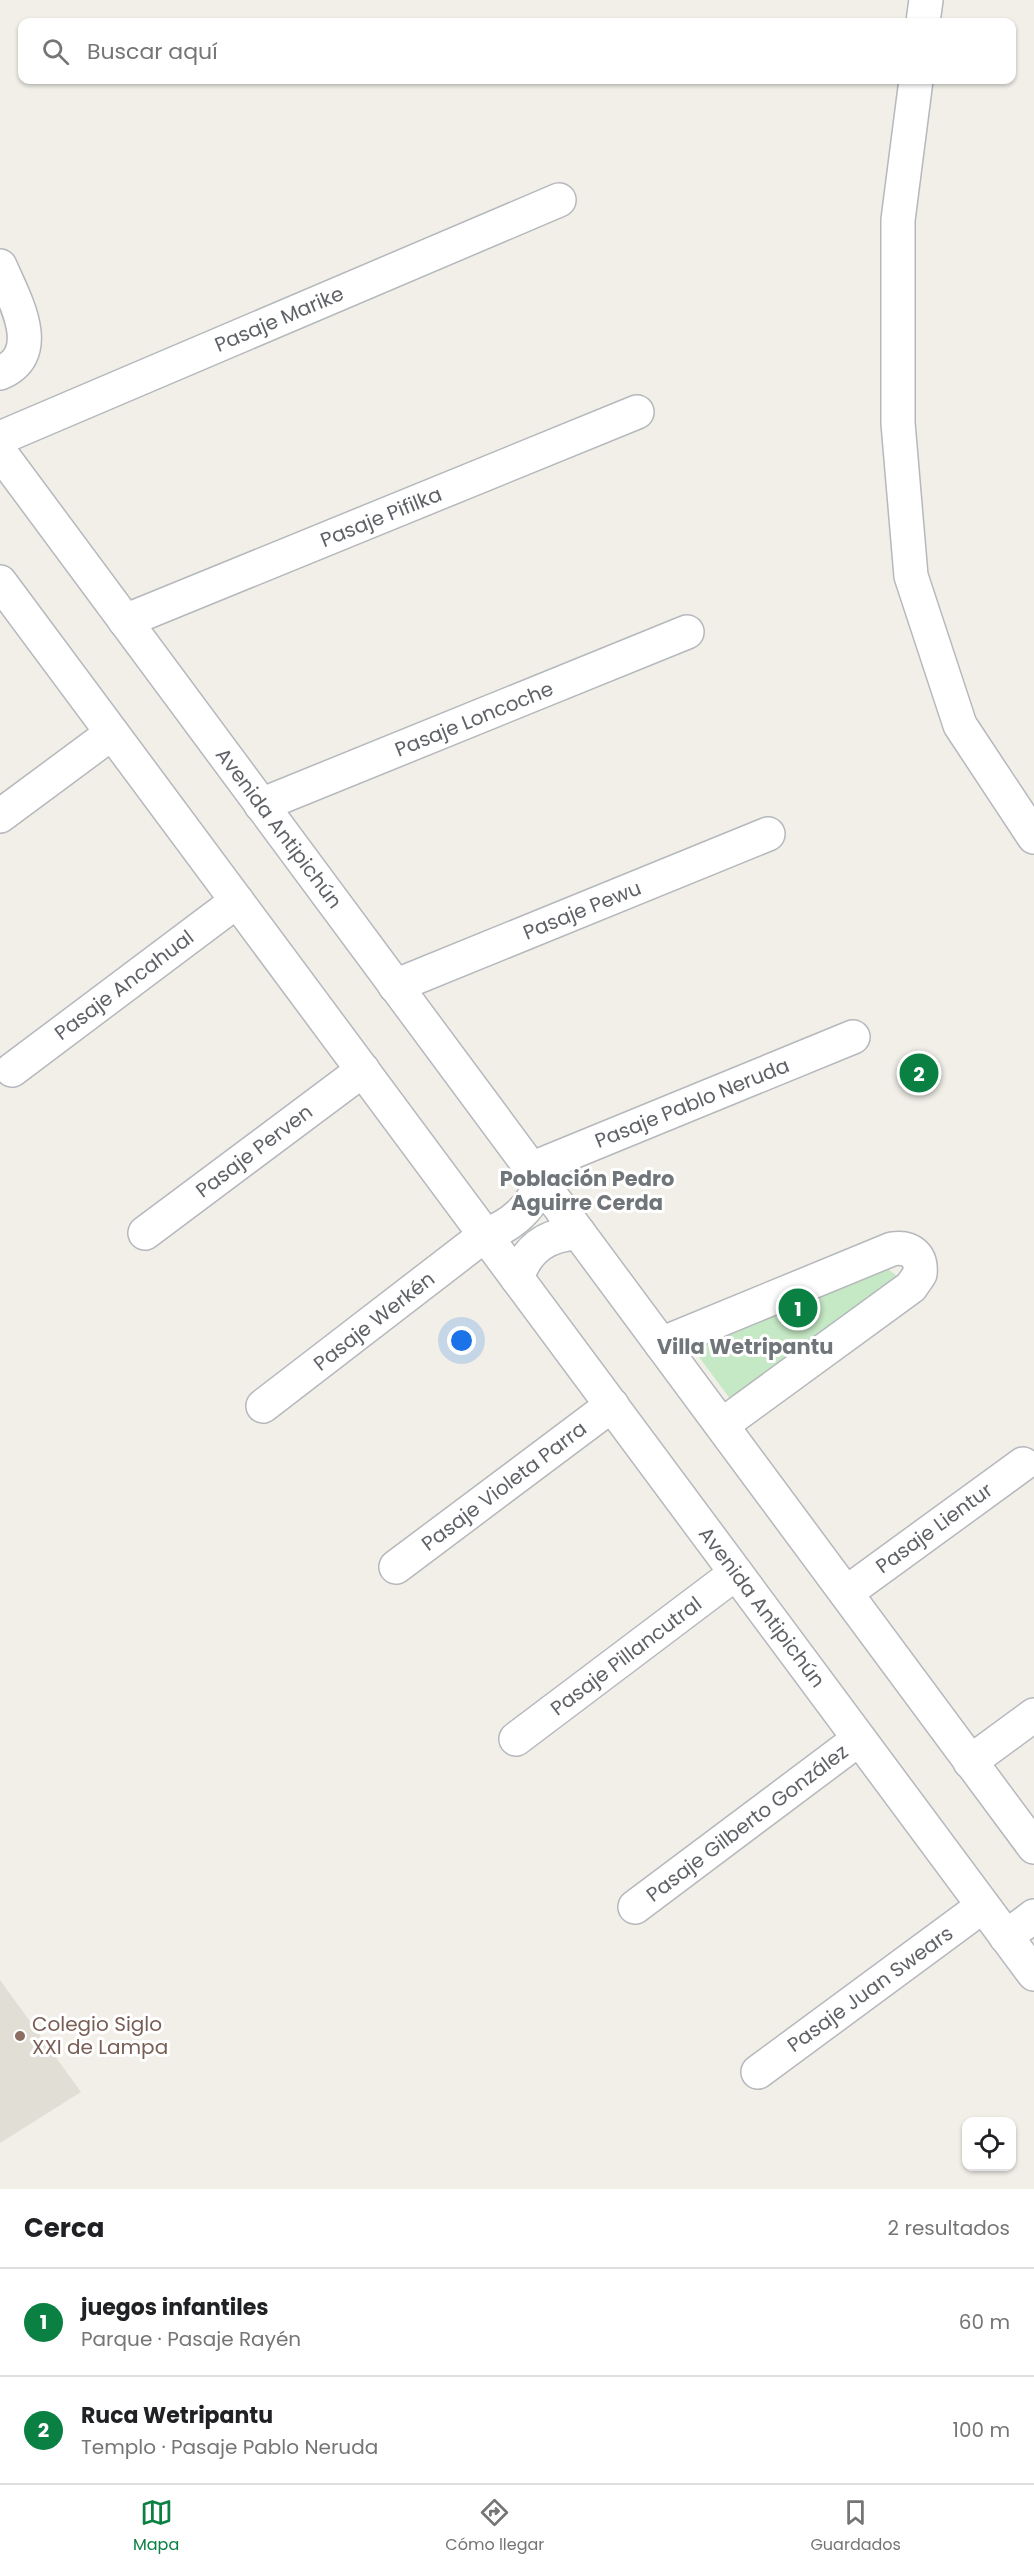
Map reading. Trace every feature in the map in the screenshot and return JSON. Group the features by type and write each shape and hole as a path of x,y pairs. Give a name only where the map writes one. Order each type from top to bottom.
{"street":[{"path":"924,18 926,0"},
{"path":"915,84 898,220 898,423 911,576 960,725 1034,837"},
{"name":"Pasaje Marike","path":"0,438 559,200"},
{"path":"0,266 20,315 25,346 11,365"},
{"name":"Pasaje Pifilka","path":"125,621 637,412"},
{"name":"Avenida Antipichún","path":"5,470 125,621 1034,1847"},
{"name":"Avenida Antipichún","path":"0,582 1034,1974"},
{"name":"Pasaje Loncoche","path":"261,805 687,632"},
{"path":"0,816 112,733"},
{"name":"Pasaje Pewu","path":"395,986 768,834"},
{"name":"Pasaje Ancahual","path":"12,1070 237,901"},
{"name":"Pasaje Pablo Neruda","path":"536,1176 853,1037"},
{"name":"Pasaje Perven","path":"145,1233 363,1070"},
{"path":"485,1236 500,1230 523,1213 534,1199 536,1176"},
{"path":"517,1278 525,1260 538,1245 564,1234 579,1233"},
{"name":"Pasaje Werkén","path":"263,1407 485,1236"},
{"path":"662,1344 892,1249 902,1248 918,1257 920,1274 911,1287 722,1425"},
{"name":"Pasaje Violeta Parra","path":"396,1567 612,1405"},
{"name":"Pasaje Lientur","path":"846,1593 1023,1464"},
{"name":"Pasaje Pillancutral","path":"516,1739 736,1573"},
{"path":"970,1762 1034,1715"},
{"name":"Pasaje Gilberto González","path":"635,1907 859,1739"},
{"name":"Pasaje Juan Swears","path":"758,2072 983,1906"},
{"path":"1006,1937 1034,1916"}],"shaded area":[{"name":"Colegio Siglo XXI de Lampa","path":"0,1980 81,2092 0,2143"}],"green space":[{"path":"884,1266 902,1280 731,1400 690,1345"}],"place":[{"name":"Ruca Wetripantu","path":"919,1073"},
{"name":"juegos infantiles","path":"798,1308"},
{"name":"Colegio Siglo XXI de Lampa","path":"20,2036"}],"district":[{"name":"Población Pedro Aguirre Cerda","path":"587,1191"},
{"name":"Villa Wetripantu","path":"745,1347"}]}
